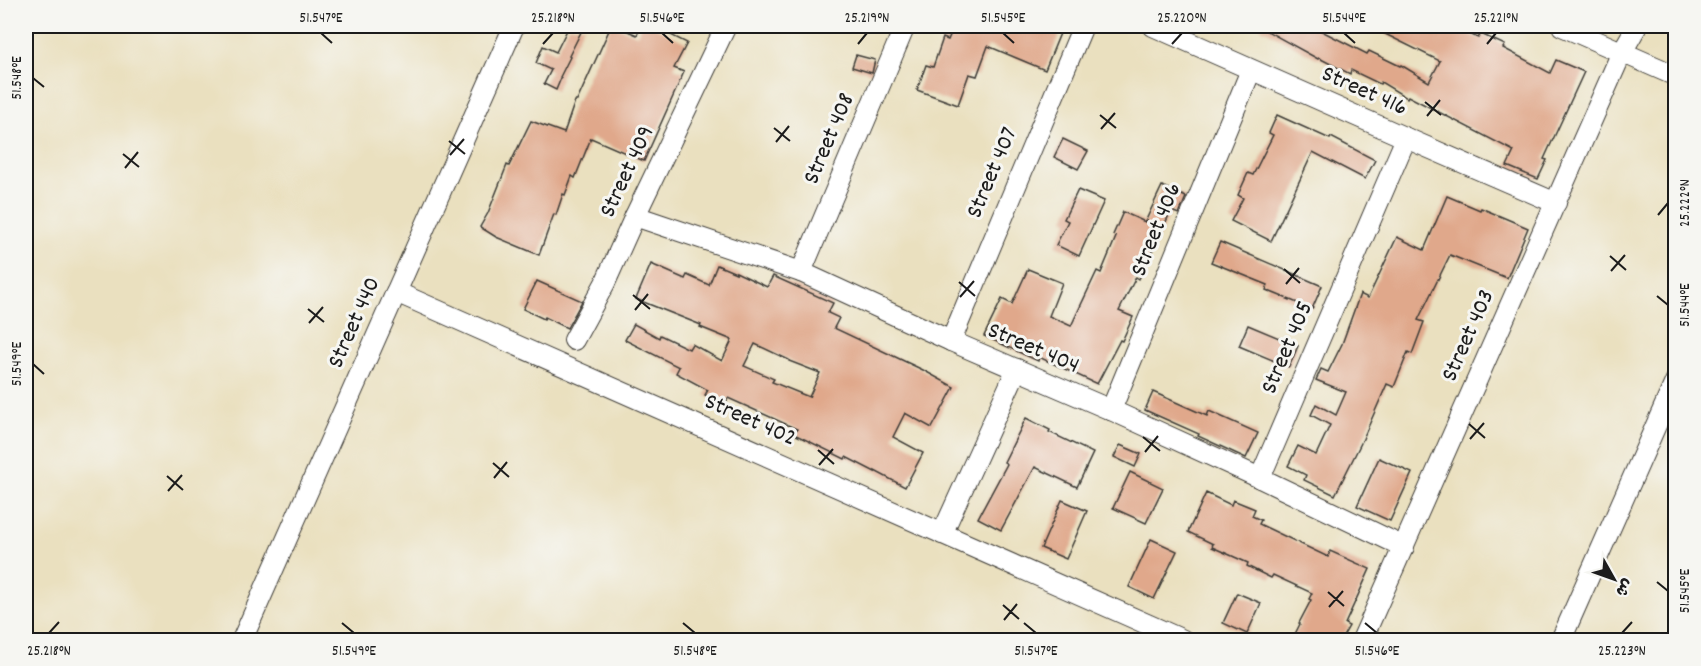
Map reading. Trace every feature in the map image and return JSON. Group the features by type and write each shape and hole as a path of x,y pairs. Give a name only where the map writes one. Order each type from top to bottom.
{"street":[{"name":"Street 440","path":"242,640 514,26"},
{"name":"Street 408","path":"801,272 905,26"},
{"name":"Street 407","path":"951,341 1083,26"},
{"name":"Street 416","path":"1153,26 1174,30 1251,69 1556,202"},
{"path":"1562,26 1676,76"},
{"name":"Street 403","path":"1362,640 1623,52 1637,26"},
{"name":"Street 409","path":"574,339 601,290 722,27"},
{"name":"Street 406","path":"1111,410 1251,69"},
{"name":"Street 405","path":"1260,478 1406,138"},
{"name":"Street 404","path":"635,216 801,272 951,341 1111,410 1404,547"},
{"name":"Street 402","path":"396,292 1183,640"},
{"path":"942,534 1017,369"},
{"path":"1561,640 1676,380"}],"building":[{"path":"569,26 584,26 556,90 544,84 551,70 536,63 543,46 556,52"},
{"path":"611,26 637,35 641,26 653,26 687,43 674,68 684,72 644,161 591,138 575,178 572,176 556,215 554,214 539,255 496,237 480,227 507,165 509,166 531,121 564,133 575,101 577,101"},
{"path":"954,26 1063,26 1045,70 988,46 977,76 969,74 958,105 917,90 926,65 933,67 943,38 948,40"},
{"path":"1258,26 1312,26 1367,54 1369,51 1401,65 1429,82 1440,61 1369,26 1453,26 1478,38 1481,34 1505,45 1503,48 1550,73 1556,60 1584,72 1544,159 1547,160 1538,179 1507,166 1514,151 1408,96 1407,98 1381,82 1380,84 1351,70 1350,74"},
{"path":"856,55 875,60 872,73 852,67"},
{"path":"1277,115 1330,139 1331,137 1375,160 1365,179 1313,152 1271,241 1231,221 1243,198 1238,195 1248,173 1253,175 1273,135 1269,133"},
{"path":"1063,139 1088,151 1078,169 1054,157"},
{"path":"1162,186 1186,197 1179,214 1171,211 1139,279 1136,277 1119,311 1133,317 1097,384 1039,357 1038,361 984,336 1002,299 1012,304 1028,269 1062,283 1049,316 1071,326 1097,271 1101,273 1116,237 1113,235 1123,212 1145,222"},
{"path":"1078,190 1104,201 1079,256 1056,245 1068,221 1064,219"},
{"path":"1447,196 1528,228 1507,278 1450,255 1418,320 1424,322 1412,354 1408,352 1394,387 1387,384 1335,495 1304,480 1306,475 1288,466 1298,446 1316,455 1330,425 1311,415 1316,404 1336,415 1346,392 1316,380 1321,369 1328,372 1342,344 1360,294 1368,298 1397,237 1424,250"},
{"path":"1220,242 1322,286 1312,309 1266,290 1268,285 1211,262"},
{"path":"651,264 685,279 687,275 709,285 717,265 767,287 773,276 833,303 828,313 839,318 834,328 954,387 932,428 905,413 893,437 923,453 905,487 794,434 797,429 728,398 725,405 705,395 708,390 676,373 679,367 625,340 634,324 659,338 660,335 689,349 692,344 722,361 732,340 636,299","holes":["755,344 820,373 809,397 772,382 774,379 744,366"]},
{"path":"537,281 582,301 567,328 523,309"},
{"path":"1248,325 1298,346 1289,367 1239,346"},
{"path":"1153,392 1207,416 1209,411 1258,433 1246,458 1145,410"},
{"path":"1026,418 1093,453 1077,487 1035,467 1001,530 978,518 1007,464 1004,462"},
{"path":"1120,445 1141,454 1135,467 1114,457"},
{"path":"1379,458 1412,473 1390,521 1357,506"},
{"path":"1130,472 1163,488 1146,523 1113,508"},
{"path":"1206,493 1231,505 1233,500 1255,509 1252,516 1261,520 1259,524 1328,557 1330,551 1370,569 1345,624 1349,626 1341,640 1292,640 1311,600 1309,599 1312,593 1273,575 1271,578 1247,566 1248,563 1212,547 1213,544 1188,532"},
{"path":"1062,500 1087,511 1066,559 1041,548"},
{"path":"1151,539 1177,551 1154,599 1129,587"},
{"path":"1237,593 1261,603 1247,634 1223,623"}]}
